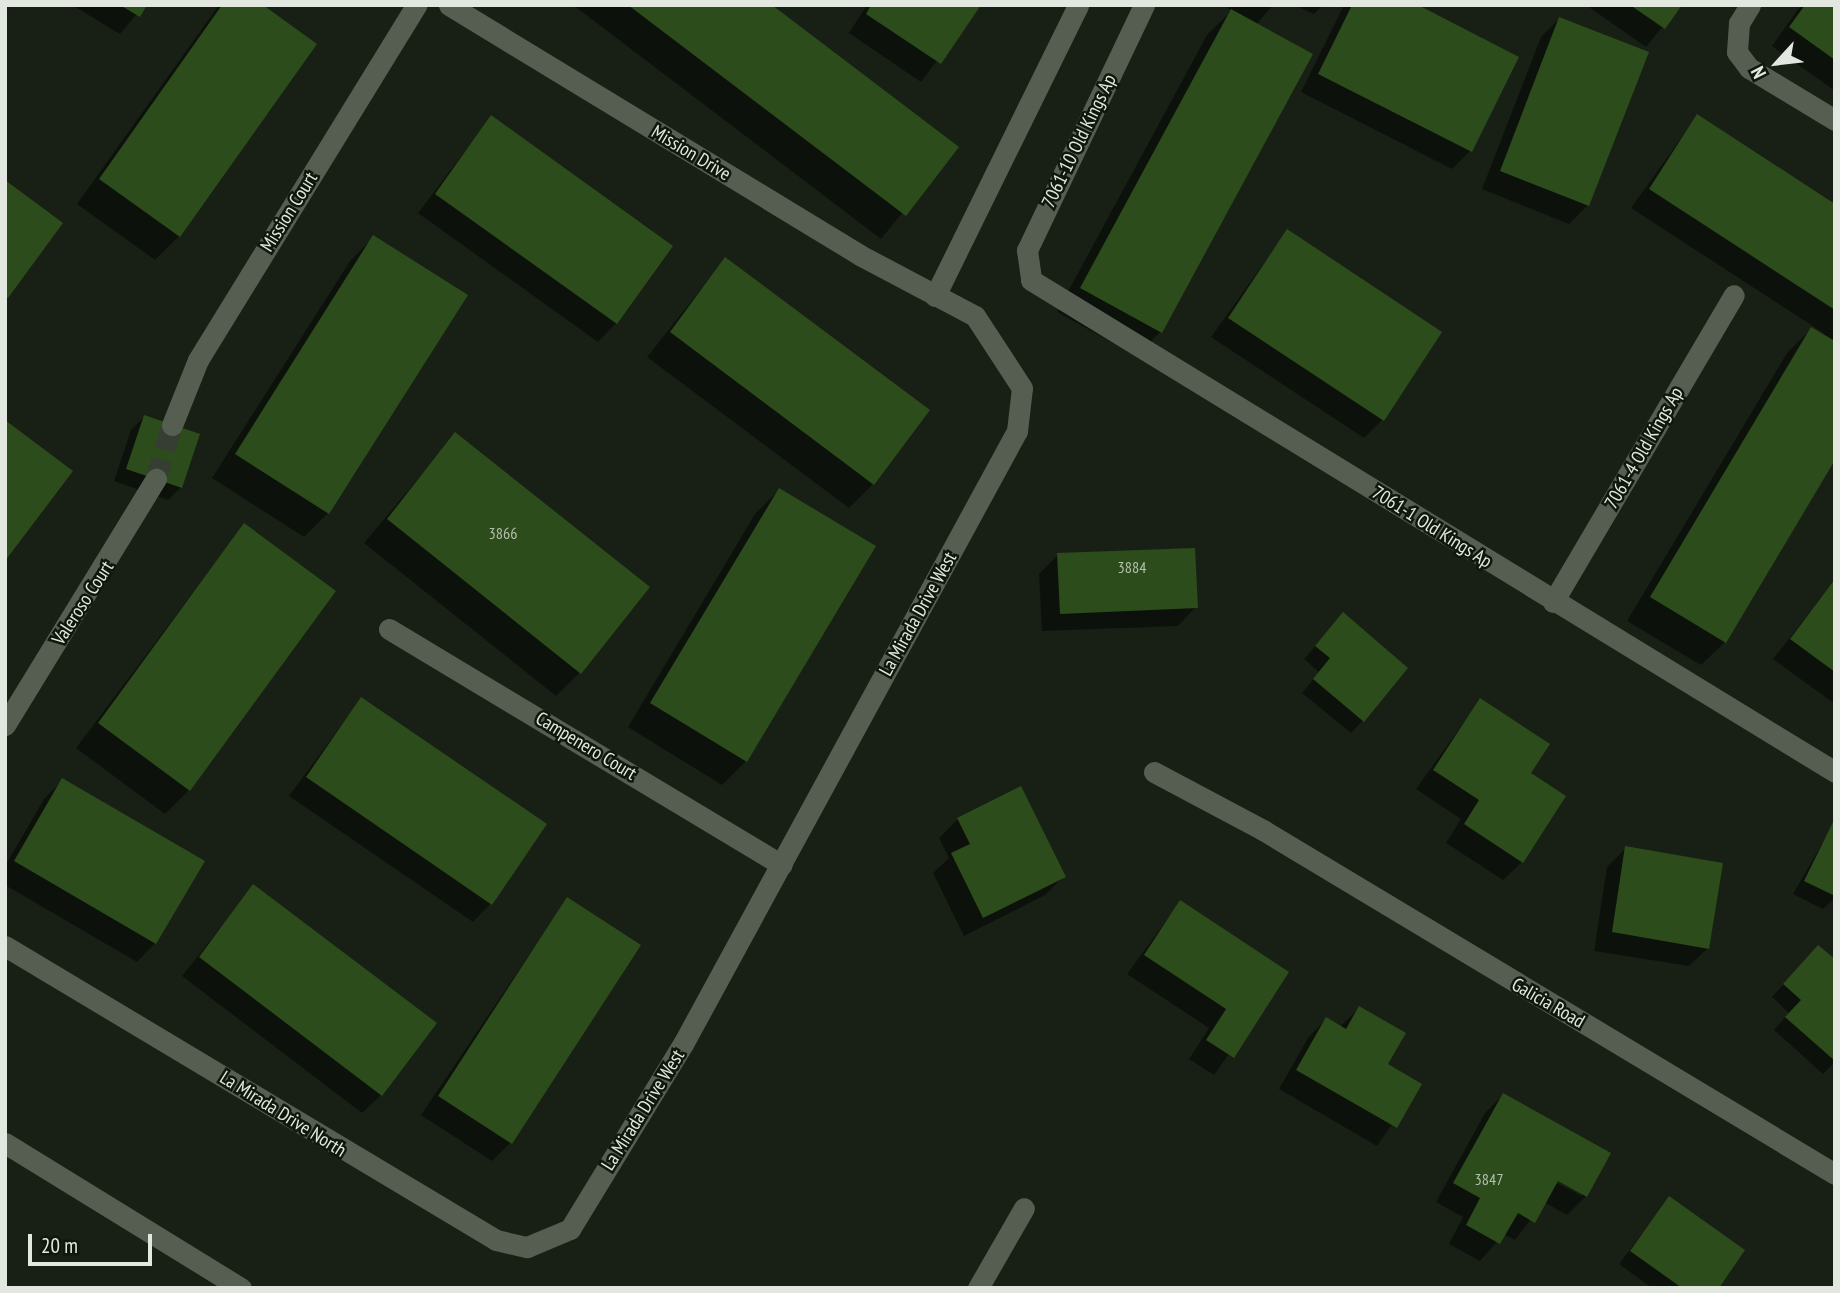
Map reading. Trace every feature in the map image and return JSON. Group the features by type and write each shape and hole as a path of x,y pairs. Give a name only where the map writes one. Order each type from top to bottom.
{"street":[{"name":"Mission Court","path":"173,425 198,360 416,5"},
{"name":"Mission Drive","path":"449,5 935,296"},
{"path":"935,296 1078,5"},
{"name":"7061-10 Old Kings Ap","path":"1031,280 1027,250 1144,5"},
{"path":"1750,5 1739,23 1737,52 1749,68 1835,120"},
{"name":"7061-1 Old Kings Ap","path":"1031,280 1553,602 1835,772"},
{"name":"7061-4 Old Kings Ap","path":"1553,602 1734,295"},
{"name":"La Mirada Drive West","path":"570,1229 683,1044 1017,431 1022,388 975,316 935,296"},
{"name":"Valeroso Court","path":"5,725 156,479"},
{"name":"Campenero Court","path":"389,629 781,865"},
{"name":"Galicia Road","path":"1154,772 1263,830 1835,1174"},
{"name":"La Mirada Drive North","path":"5,946 496,1240 527,1247 570,1229"},
{"path":"5,1143 241,1288"},
{"path":"978,1288 1024,1208"}],"building":[{"path":"120,5 147,5 140,17"},
{"path":"222,5 263,5 317,44 180,237 99,179"},
{"path":"628,5 772,5 959,147 906,216"},
{"path":"871,5 981,5 941,64 866,14"},
{"path":"1352,5 1418,5 1519,57 1472,152 1318,74"},
{"path":"1630,5 1682,5 1665,29"},
{"path":"1805,5 1835,5 1835,60 1789,27"},
{"path":"1231,9 1313,54 1162,333 1080,288"},
{"path":"1559,17 1649,52 1589,206 1500,171"},
{"path":"1697,114 1835,204 1835,310 1649,189"},
{"path":"491,115 673,246 617,324 435,194"},
{"path":"5,180 63,223 8,298 5,296"},
{"path":"1287,229 1442,332 1384,421 1228,318"},
{"path":"373,235 468,295 329,514 235,454"},
{"path":"725,257 930,410 874,485 670,332"},
{"path":"1811,327 1835,341 1835,460 1726,643 1650,597"},
{"path":"144,415 200,434 182,488 126,469"},
{"path":"5,420 73,471 5,561"},
{"path":"455,432 650,587 581,674 387,519"},
{"path":"779,488 876,546 747,762 650,703"},
{"path":"244,523 336,591 190,791 98,723"},
{"path":"1195,548 1198,608 1060,614 1057,553"},
{"path":"1835,579 1835,672 1790,639"},
{"path":"1343,612 1408,668 1364,722 1313,679 1330,658 1315,646"},
{"path":"361,697 547,824 492,905 306,777"},
{"path":"1480,698 1550,744 1531,773 1566,796 1523,863 1464,824 1479,800 1433,770"},
{"path":"62,778 205,861 156,944 14,861"},
{"path":"1021,786 1066,877 983,918 951,853 970,844 957,818"},
{"path":"1835,818 1835,896 1804,881"},
{"path":"1625,846 1723,863 1709,949 1612,932"},
{"path":"253,884 437,1023 382,1096 199,957"},
{"path":"567,897 641,945 512,1144 438,1096"},
{"path":"1180,900 1289,972 1234,1058 1206,1040 1226,1009 1144,955"},
{"path":"1818,945 1835,959 1835,1061 1785,1017 1801,1000 1783,984"},
{"path":"1359,1006 1406,1033 1388,1064 1422,1084 1397,1128 1296,1070 1326,1017 1346,1029"},
{"path":"1503,1093 1611,1153 1587,1197 1558,1181 1535,1223 1518,1213 1500,1244 1466,1225 1480,1198 1453,1183"},
{"path":"1669,1196 1745,1250 1719,1288 1682,1288 1630,1251"}],"tunnel":[{"path":"156,479 172,425"}]}
